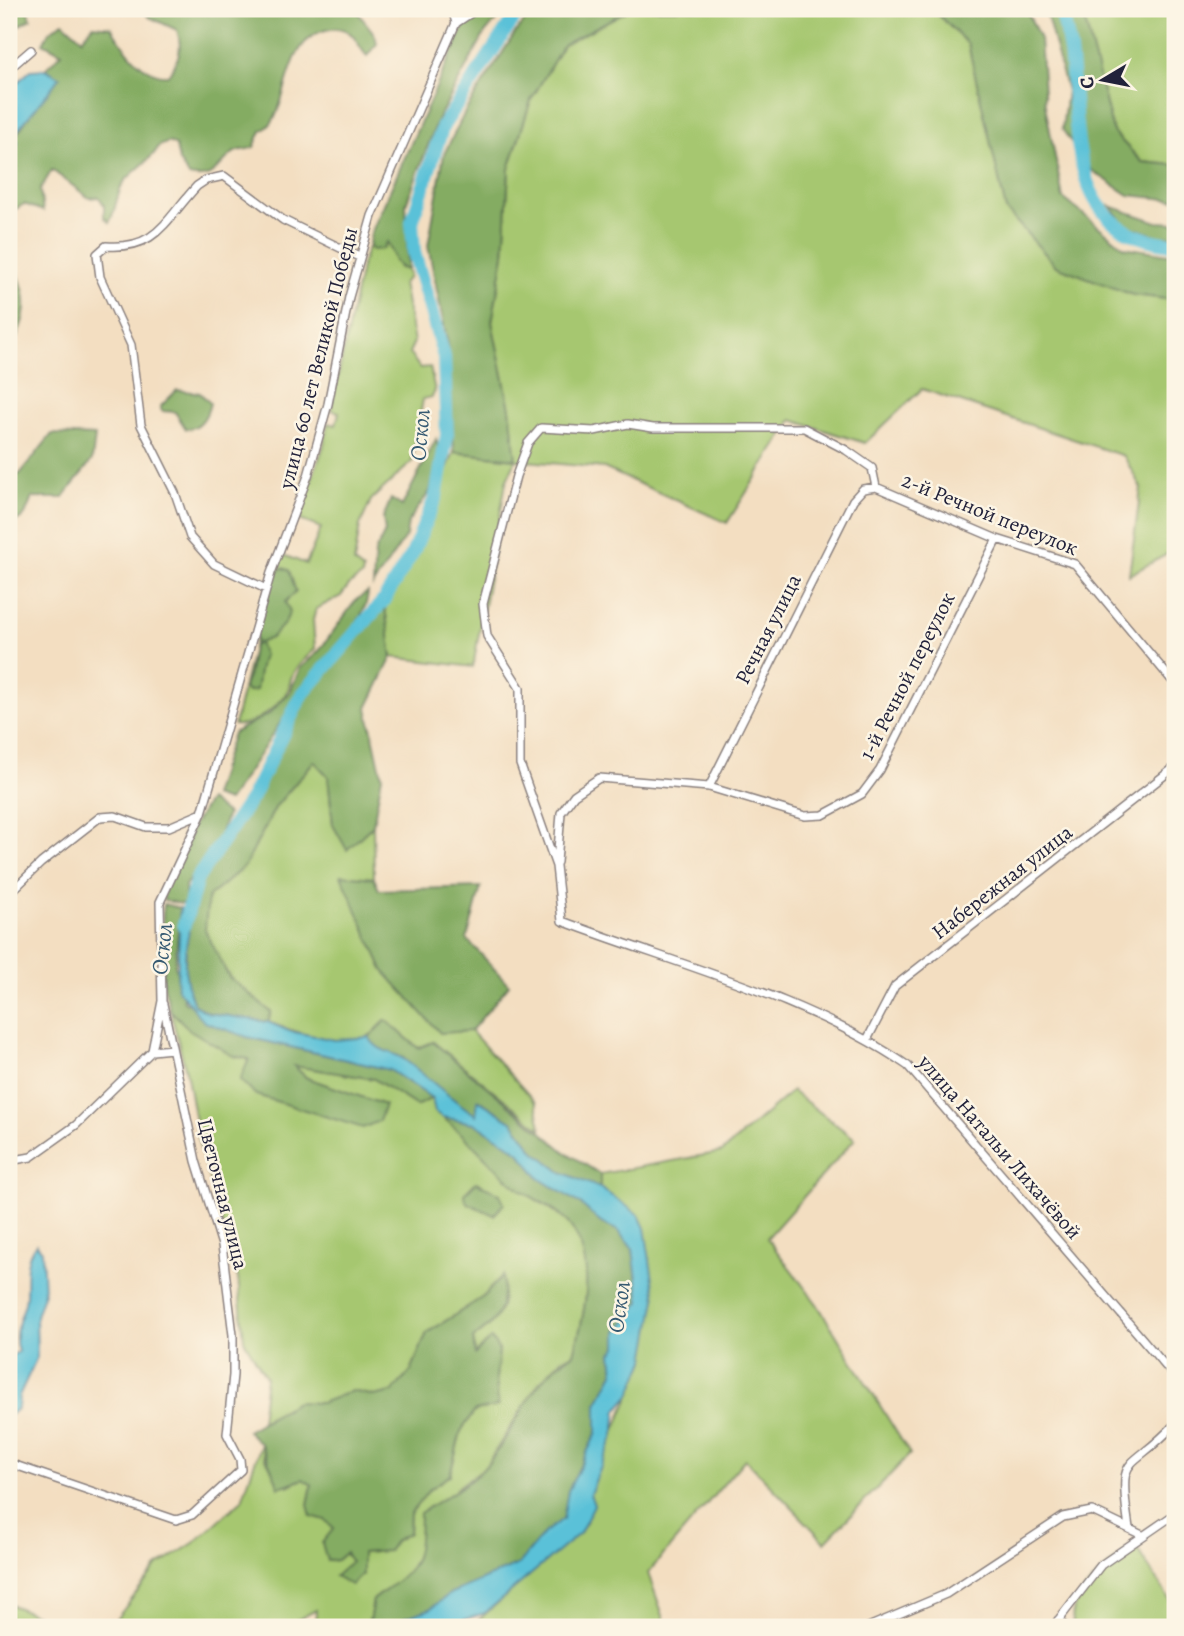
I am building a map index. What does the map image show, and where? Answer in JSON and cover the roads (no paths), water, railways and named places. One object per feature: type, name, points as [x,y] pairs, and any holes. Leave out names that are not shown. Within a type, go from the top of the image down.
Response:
[{"type":"street","points":[[452,9],[456,23],[477,9]]},
{"type":"street","name":"улица 60 лет Великой Победы","points":[[152,1051],[162,1001],[160,902],[202,813],[266,589],[308,476],[328,404],[359,257],[372,216],[456,23]]},
{"type":"street","points":[[9,69],[31,50]]},
{"type":"street","points":[[266,589],[214,564],[190,537],[175,493],[141,425],[131,345],[100,276],[97,254],[106,246],[128,248],[149,241],[197,186],[206,180],[224,176],[282,220],[359,257]]},
{"type":"street","points":[[556,866],[520,764],[520,688],[487,636],[483,604],[516,476],[528,443],[541,428],[594,431],[628,424],[653,428],[804,428],[846,450],[872,468],[876,487]]},
{"type":"street","name":"2-й Речной переулок","points":[[863,489],[876,487],[997,539],[1075,564],[1175,684]]},
{"type":"street","name":"Речная улица","points":[[709,787],[853,500],[863,489]]},
{"type":"street","name":"1-й Речной переулок","points":[[556,866],[561,813],[574,795],[599,778],[709,787],[806,816],[823,815],[862,794],[880,770],[997,539]]},
{"type":"street","name":"Набережная улица","points":[[868,1038],[895,986],[1175,767]]},
{"type":"street","points":[[9,894],[41,863],[100,817],[115,816],[146,827],[169,827],[184,824],[202,813]]},
{"type":"street","name":"улица Натальи Лихачёвой","points":[[556,866],[562,921],[723,978],[868,1038],[908,1066],[1175,1377]]},
{"type":"street","name":"Цветочная улица","points":[[9,1463],[176,1520],[192,1515],[241,1470],[240,1459],[227,1434],[233,1376],[233,1335],[222,1245],[196,1161],[162,1001]]},
{"type":"street","points":[[9,1161],[31,1157],[76,1125],[152,1051],[172,1049]]},
{"type":"street","points":[[1129,1528],[1122,1487],[1125,1469],[1136,1455],[1175,1424]]},
{"type":"street","points":[[868,1627],[946,1594],[1063,1517],[1092,1511],[1142,1535]]},
{"type":"street","points":[[1052,1627],[1101,1565],[1175,1514]]},
{"type":"street","points":[[1058,1620],[1066,1627]]},
{"type":"water","points":[[45,69],[60,77],[14,135],[18,142],[15,150],[9,146],[9,90],[31,70]]},
{"type":"water","points":[[180,908],[194,911],[185,969],[194,1005],[209,1013],[268,1022],[289,1031],[335,1040],[369,1037],[376,1046],[405,1060],[476,1115],[478,1100],[513,1122],[533,1150],[561,1172],[600,1188],[625,1205],[639,1215],[645,1228],[656,1299],[645,1360],[630,1395],[617,1410],[614,1435],[590,1494],[594,1505],[580,1533],[485,1613],[466,1619],[453,1627],[398,1627],[404,1618],[430,1609],[451,1593],[519,1564],[545,1532],[563,1519],[568,1491],[597,1432],[597,1404],[614,1373],[612,1353],[617,1347],[617,1332],[640,1302],[633,1249],[617,1230],[601,1223],[582,1205],[540,1179],[519,1152],[474,1123],[442,1117],[435,1112],[432,1098],[390,1070],[247,1037],[204,1022],[177,988]]},
{"type":"water","points":[[36,1244],[42,1251],[44,1292],[36,1316],[37,1357],[19,1396],[18,1408],[9,1416],[9,1357],[18,1352],[16,1333],[25,1303],[27,1265]]},
{"type":"waterway","name":"Оскол","points":[[184,925],[197,879],[252,797],[301,696],[384,600],[413,552],[436,496],[447,435],[444,357],[414,252],[412,222],[443,126],[520,9]]},
{"type":"waterway","name":"Оскол","points":[[1061,9],[1070,51],[1078,145],[1085,174],[1096,200],[1113,222],[1139,237],[1175,244]]}]
